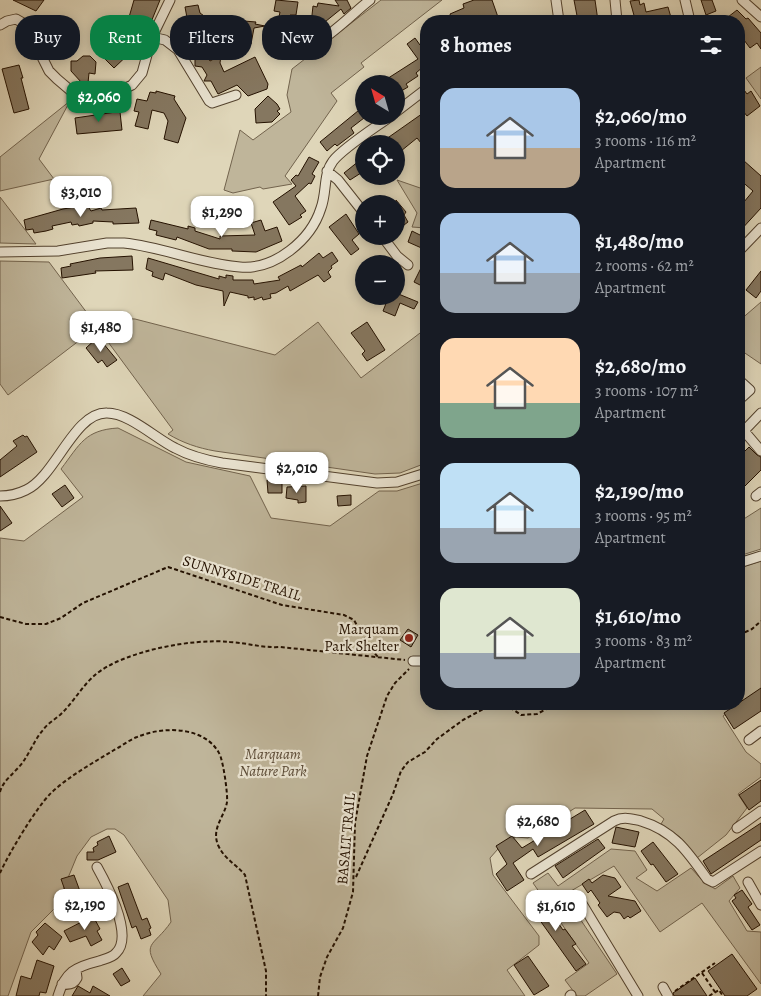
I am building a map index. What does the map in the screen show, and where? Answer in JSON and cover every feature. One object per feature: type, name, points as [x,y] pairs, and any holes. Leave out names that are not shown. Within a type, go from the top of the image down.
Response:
[{"type":"street","points":[[160,21],[170,0]]},
{"type":"street","points":[[332,31],[370,0]]},
{"type":"street","points":[[556,0],[558,15]]},
{"type":"street","points":[[615,0],[616,15]]},
{"type":"street","points":[[685,0],[689,15]]},
{"type":"street","points":[[742,0],[761,17]]},
{"type":"street","points":[[0,25],[16,19],[23,23],[49,71],[77,96],[88,100],[101,100],[132,85],[142,73],[146,60]]},
{"type":"street","points":[[160,39],[166,40],[178,50],[208,100],[212,103],[236,95]]},
{"type":"street","points":[[405,105],[420,94]]},
{"type":"street","points":[[0,252],[58,251],[107,242],[124,243],[241,267],[265,263],[285,253],[310,231],[322,207],[327,171],[334,160],[379,125]]},
{"type":"street","points":[[327,171],[338,180],[355,202]]},
{"type":"street","points":[[745,245],[761,228]]},
{"type":"street","points":[[389,245],[397,256],[408,265]]},
{"type":"street","points":[[745,385],[750,390],[745,395]]},
{"type":"street","points":[[0,496],[21,492],[35,484],[53,466],[81,426],[90,418],[107,413],[126,418],[183,452],[202,459],[222,463],[377,483],[397,482],[420,475]]},
{"type":"street","points":[[745,429],[761,413]]},
{"type":"street","points":[[745,437],[761,451]]},
{"type":"street","points":[[745,561],[761,556]]},
{"type":"street","points":[[413,661],[420,661]]},
{"type":"street","points":[[749,740],[761,731]]},
{"type":"street","points":[[737,828],[761,811]]},
{"type":"street","points":[[532,874],[619,819],[628,818],[654,825],[666,832],[682,845],[707,879],[712,882],[718,880],[761,851]]},
{"type":"street","points":[[58,996],[65,978],[76,970],[114,955],[121,943],[122,928],[112,894],[98,867]]},
{"type":"street","points":[[748,882],[761,905]]},
{"type":"street","points":[[581,902],[638,996]]},
{"type":"street","points":[[663,987],[670,994]]},
{"type":"path","name":"SUNNYSIDE TRAIL","points":[[0,617],[26,624],[46,624],[61,618],[83,603],[168,567],[282,605],[344,615],[354,620],[369,646],[379,657]]},
{"type":"path","points":[[745,632],[761,621]]},
{"type":"path","points":[[0,792],[2,785],[22,764],[43,730],[62,713],[84,685],[118,661],[146,651],[205,642],[230,642],[262,648],[280,647],[413,661]]},
{"type":"path","name":"BASALT TRAIL","points":[[318,996],[320,977],[342,928],[355,879],[356,823],[367,756],[387,696],[395,683],[408,671],[413,661]]},
{"type":"path","points":[[355,879],[401,771],[408,762],[425,752],[437,739],[463,720],[481,710]]},
{"type":"path","points":[[514,710],[521,715],[537,714],[545,710]]},
{"type":"path","points":[[0,873],[41,805],[52,792],[84,768],[137,737],[164,730],[194,733],[211,741],[220,755],[227,802],[218,823],[217,842],[226,859],[245,875],[266,971],[266,996]]},
{"type":"path","points":[[670,994],[716,963]]},
{"type":"path","points":[[702,973],[715,992]]},
{"type":"path","points":[[709,996],[719,990],[723,996]]},
{"type":"green space","points":[[381,0],[442,0],[423,15],[420,15],[420,17],[361,63],[364,67],[331,93],[337,101],[285,176],[292,184],[263,189],[260,187],[233,193],[224,190],[240,130],[253,140],[291,112],[287,95],[292,69],[304,60],[332,60],[332,38]]},
{"type":"green space","points":[[761,67],[761,99],[746,78]]},
{"type":"green space","points":[[70,101],[39,159],[54,179],[0,191],[0,157]]},
{"type":"green space","points":[[405,183],[420,188],[420,228],[412,227],[417,213],[400,185],[405,185]]},
{"type":"green space","points":[[0,197],[36,244],[0,243]]},
{"type":"green space","points":[[0,261],[49,262],[93,321],[108,318],[135,319],[275,355],[318,322],[361,378],[420,333],[420,465],[400,473],[375,474],[215,451],[185,443],[168,434],[173,430],[97,327],[8,395],[0,384]]},
{"type":"green space","points":[[761,302],[761,364],[745,353],[745,316]]},
{"type":"green space","name":"Marquam Nature Park","points":[[118,428],[186,462],[250,476],[271,518],[330,526],[379,491],[397,491],[420,484],[420,710],[732,710],[723,716],[746,752],[761,764],[761,777],[738,794],[747,808],[726,835],[697,858],[680,837],[661,824],[664,819],[652,809],[575,808],[528,838],[516,837],[505,841],[490,858],[493,875],[539,936],[539,945],[507,970],[525,996],[143,996],[161,974],[151,956],[150,950],[154,941],[171,922],[168,900],[124,835],[115,829],[107,829],[91,837],[77,856],[56,907],[31,932],[8,996],[0,996],[0,538],[24,541],[83,497],[61,469],[84,440],[90,435],[107,429]]},
{"type":"green space","points":[[761,508],[761,549],[745,554],[745,518]]},
{"type":"green space","name":"Marquam Nature Park","points":[[761,561],[761,690],[745,701],[745,566]]},
{"type":"green space","points":[[611,849],[635,851],[647,870],[636,878],[657,891],[691,868],[701,879],[715,889],[733,876],[740,888],[729,901],[747,931],[761,932],[761,984],[702,903],[660,932],[614,866],[564,895],[617,974],[585,996],[577,996],[565,980],[589,963],[533,883],[548,873],[558,886]]},
{"type":"building","points":[[13,0],[44,0],[36,11]]},
{"type":"building","points":[[134,0],[160,0],[154,15],[130,15]]},
{"type":"building","points":[[276,0],[298,2],[296,15],[279,15],[280,12],[274,11]]},
{"type":"building","points":[[335,0],[347,0],[351,8],[344,14],[341,9],[332,16],[312,15],[313,6],[317,7],[318,3],[339,6]]},
{"type":"building","points":[[474,0],[492,0],[497,15],[450,15],[464,8],[463,4]]},
{"type":"building","points":[[574,0],[595,0],[597,15],[577,15]]},
{"type":"building","points":[[639,0],[640,5],[644,3],[646,12],[668,7],[670,15],[634,15],[630,1]]},
{"type":"building","points":[[701,0],[712,0],[716,11],[706,15]]},
{"type":"building","points":[[198,5],[200,13],[203,15],[186,15],[185,7]]},
{"type":"building","points":[[737,10],[742,15],[731,15]]},
{"type":"building","points":[[745,18],[748,18],[761,33],[761,49],[757,43],[750,48],[745,41]]},
{"type":"building","points":[[252,22],[262,25],[254,28],[252,39]]},
{"type":"building","points":[[415,38],[420,45],[420,70],[416,73],[418,76],[406,84],[408,87],[405,89],[405,75],[393,75],[418,59],[407,44]]},
{"type":"building","points":[[83,56],[90,56],[90,60],[96,62],[95,74],[89,73],[88,83],[82,83],[71,71],[71,61],[77,61]]},
{"type":"building","points":[[255,57],[268,84],[267,89],[248,96],[237,85],[218,94],[211,81],[204,81],[207,75],[202,67],[195,66],[195,60],[220,60],[224,72]]},
{"type":"building","points":[[106,60],[122,60],[114,68]]},
{"type":"building","points":[[19,65],[29,109],[14,113],[2,69]]},
{"type":"building","points":[[156,91],[175,96],[174,99],[186,118],[178,143],[164,139],[168,121],[164,113],[152,110],[148,129],[135,126],[139,112],[134,111],[137,99],[147,101],[150,92],[156,93]]},
{"type":"building","points":[[745,91],[747,94],[751,91],[760,106],[747,116],[745,114]]},
{"type":"building","points":[[268,96],[277,104],[280,109],[277,111],[280,114],[272,122],[256,123],[255,109]]},
{"type":"building","points":[[120,112],[122,130],[77,134],[75,118]]},
{"type":"building","points":[[355,113],[355,125],[351,128],[354,133],[327,151],[320,142]]},
{"type":"building","points":[[420,115],[420,142],[417,138],[405,148],[405,135],[392,135]]},
{"type":"building","points":[[309,157],[319,162],[312,174],[315,176],[311,184],[309,183],[295,196],[306,211],[300,215],[302,217],[289,225],[273,202],[296,186],[291,180],[296,175],[298,176]]},
{"type":"building","points":[[745,162],[761,176],[761,208],[745,225],[745,201],[753,191],[745,184]]},
{"type":"building","points":[[355,164],[355,177],[350,180],[344,173]]},
{"type":"building","points":[[87,205],[91,211],[101,208],[102,210],[136,208],[139,223],[113,224],[113,222],[93,221],[93,223],[79,226],[78,224],[72,225],[71,222],[52,226],[53,229],[46,231],[34,233],[33,229],[26,230],[24,220],[63,209]]},
{"type":"building","points":[[346,214],[355,228],[355,237],[352,240],[359,249],[351,255],[329,227]]},
{"type":"building","points":[[151,220],[188,229],[188,226],[195,228],[195,231],[220,239],[220,236],[255,235],[251,223],[261,220],[265,231],[277,227],[282,241],[256,252],[209,249],[177,237],[176,240],[156,235],[157,231],[149,229]]},
{"type":"building","points":[[412,231],[420,235],[420,247],[408,242]]},
{"type":"building","points":[[332,252],[338,261],[331,266],[332,268],[328,272],[331,277],[324,282],[318,275],[290,291],[288,286],[276,293],[270,294],[271,298],[263,300],[262,297],[254,300],[254,297],[248,298],[248,296],[230,292],[224,306],[223,291],[196,285],[165,273],[163,280],[152,276],[153,272],[146,269],[148,258],[219,279],[219,276],[226,278],[226,275],[233,276],[233,280],[253,280],[254,284],[280,280],[278,277],[301,265],[302,267],[319,253],[323,258]]},
{"type":"building","points":[[132,256],[133,270],[95,271],[96,273],[62,278],[61,268],[71,266],[70,264],[100,258]]},
{"type":"building","points":[[420,270],[420,285],[414,282]]},
{"type":"building","points":[[761,271],[761,291],[756,298],[746,290]]},
{"type":"building","points":[[405,297],[418,302],[414,309],[405,305]]},
{"type":"building","points":[[385,305],[399,305],[395,316],[383,311]]},
{"type":"building","points":[[367,322],[385,350],[367,361],[362,354],[365,351],[351,333]]},
{"type":"building","points":[[98,337],[117,360],[107,367],[102,360],[98,363],[86,348]]},
{"type":"building","points":[[23,435],[27,436],[37,452],[0,477],[0,460],[17,446],[13,441]]},
{"type":"building","points":[[749,447],[761,457],[761,470],[745,486],[745,451]]},
{"type":"building","points":[[267,480],[282,481],[282,493],[268,493]]},
{"type":"building","points":[[65,485],[74,498],[62,507],[52,494]]},
{"type":"building","points":[[306,486],[306,502],[298,503],[298,500],[286,498],[287,487]]},
{"type":"building","points":[[351,495],[351,505],[338,506],[337,496]]},
{"type":"building","points":[[0,506],[12,523],[0,531]]},
{"type":"building","name":"Marquam Park Shelter","points":[[408,629],[418,635],[411,647],[400,640]]},
{"type":"building","points":[[761,688],[761,711],[734,729],[724,713],[728,710],[745,710],[745,699]]},
{"type":"building","points":[[761,780],[761,801],[749,810],[739,795]]},
{"type":"building","points":[[585,810],[594,824],[538,857],[533,849],[513,863],[524,880],[507,891],[496,874],[507,864],[496,846],[512,836],[522,848]]},
{"type":"building","points":[[761,823],[761,840],[711,874],[703,861]]},
{"type":"building","points":[[616,827],[639,832],[635,847],[612,843]]},
{"type":"building","points":[[109,836],[116,852],[98,860],[87,860],[87,852],[94,852],[93,848],[98,845],[97,842]]},
{"type":"building","points":[[598,839],[605,848],[563,878],[555,866]]},
{"type":"building","points":[[653,842],[678,874],[666,882],[641,851]]},
{"type":"building","points":[[74,875],[81,894],[68,899],[61,879]]},
{"type":"building","points":[[603,875],[615,878],[621,887],[608,896],[635,901],[641,911],[630,918],[628,916],[624,919],[620,913],[614,912],[607,917],[598,905],[600,903],[591,890],[588,893],[582,884],[589,879],[592,883]]},
{"type":"building","points":[[128,883],[142,920],[147,918],[151,928],[149,929],[151,935],[141,939],[136,926],[132,928],[118,887]]},
{"type":"building","points":[[742,890],[752,904],[748,907],[760,925],[752,930],[732,901],[736,898],[734,895]]},
{"type":"building","points":[[538,894],[563,930],[565,929],[576,944],[572,946],[586,964],[576,971],[534,912],[532,913],[527,906],[530,905],[527,901]]},
{"type":"building","points":[[93,916],[100,929],[97,931],[102,940],[91,946],[86,936],[70,942],[64,931]]},
{"type":"building","points":[[45,923],[62,937],[54,950],[49,946],[43,955],[32,942],[38,935],[36,932]]},
{"type":"building","points":[[732,954],[757,989],[747,996],[725,996],[708,971]]},
{"type":"building","points":[[528,956],[549,986],[534,995],[514,965]]},
{"type":"building","points":[[37,960],[54,966],[46,993],[40,992],[39,996],[16,996],[21,976],[31,979]]},
{"type":"building","points":[[122,968],[130,981],[121,986],[113,974]]},
{"type":"building","points":[[695,978],[707,996],[674,996],[673,993]]},
{"type":"building","points":[[78,986],[90,993],[93,986],[110,996],[72,996]]},
{"type":"place","name":"Marquam Park Shelter","points":[[409,638]]}]
